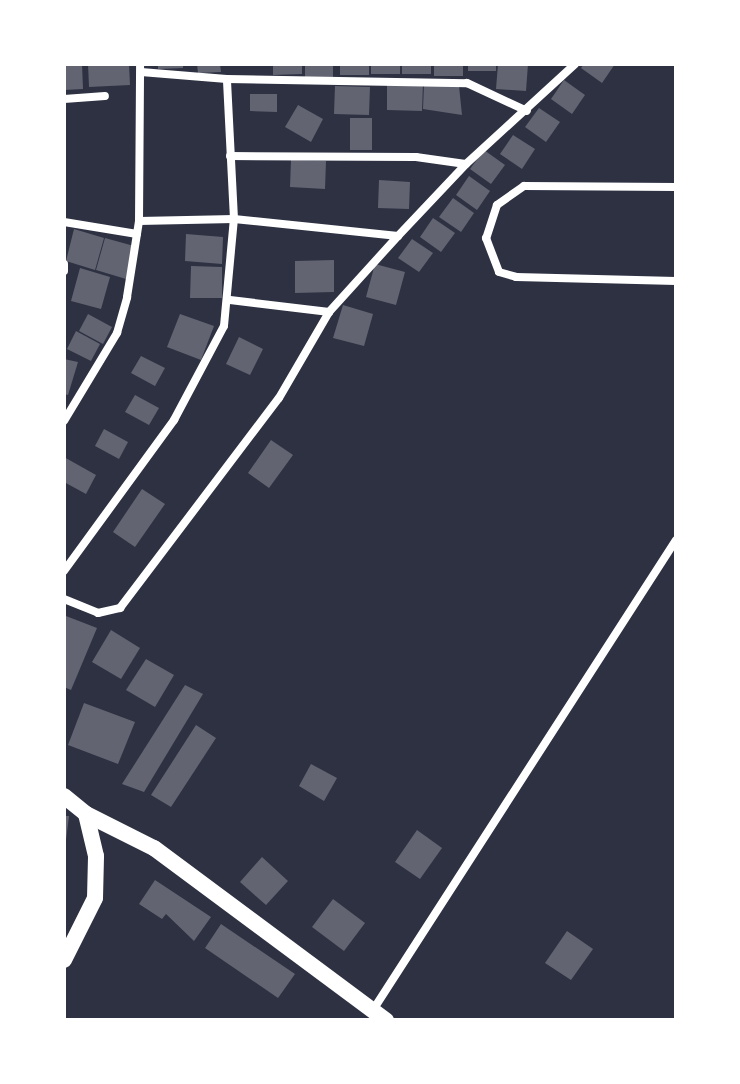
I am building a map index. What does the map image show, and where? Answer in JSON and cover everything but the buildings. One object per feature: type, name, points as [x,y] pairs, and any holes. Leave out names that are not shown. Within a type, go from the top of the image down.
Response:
[{"type":"main road","points":[[64,796],[86,814],[154,848],[379,1015]]},
{"type":"main road","points":[[64,960],[95,898],[96,856],[86,814]]},
{"type":"street","points":[[64,599],[98,613],[120,608],[279,398],[329,312],[466,164],[575,64]]},
{"type":"street","points":[[64,421],[117,333],[139,221],[140,68],[227,79],[467,83],[527,111]]},
{"type":"street","points":[[64,571],[182,407],[212,357],[230,300],[234,219],[227,79]]},
{"type":"street","points":[[64,99],[105,96]]},
{"type":"street","points":[[230,156],[416,157],[466,164]]},
{"type":"street","points":[[676,187],[524,186],[497,205],[486,238],[499,272],[516,277],[676,281]]},
{"type":"street","points":[[139,221],[234,219],[398,236]]},
{"type":"street","points":[[64,222],[137,234]]},
{"type":"street","points":[[64,264],[64,271]]},
{"type":"street","points":[[230,300],[329,312]]},
{"type":"street","points":[[379,1015],[676,540]]}]
